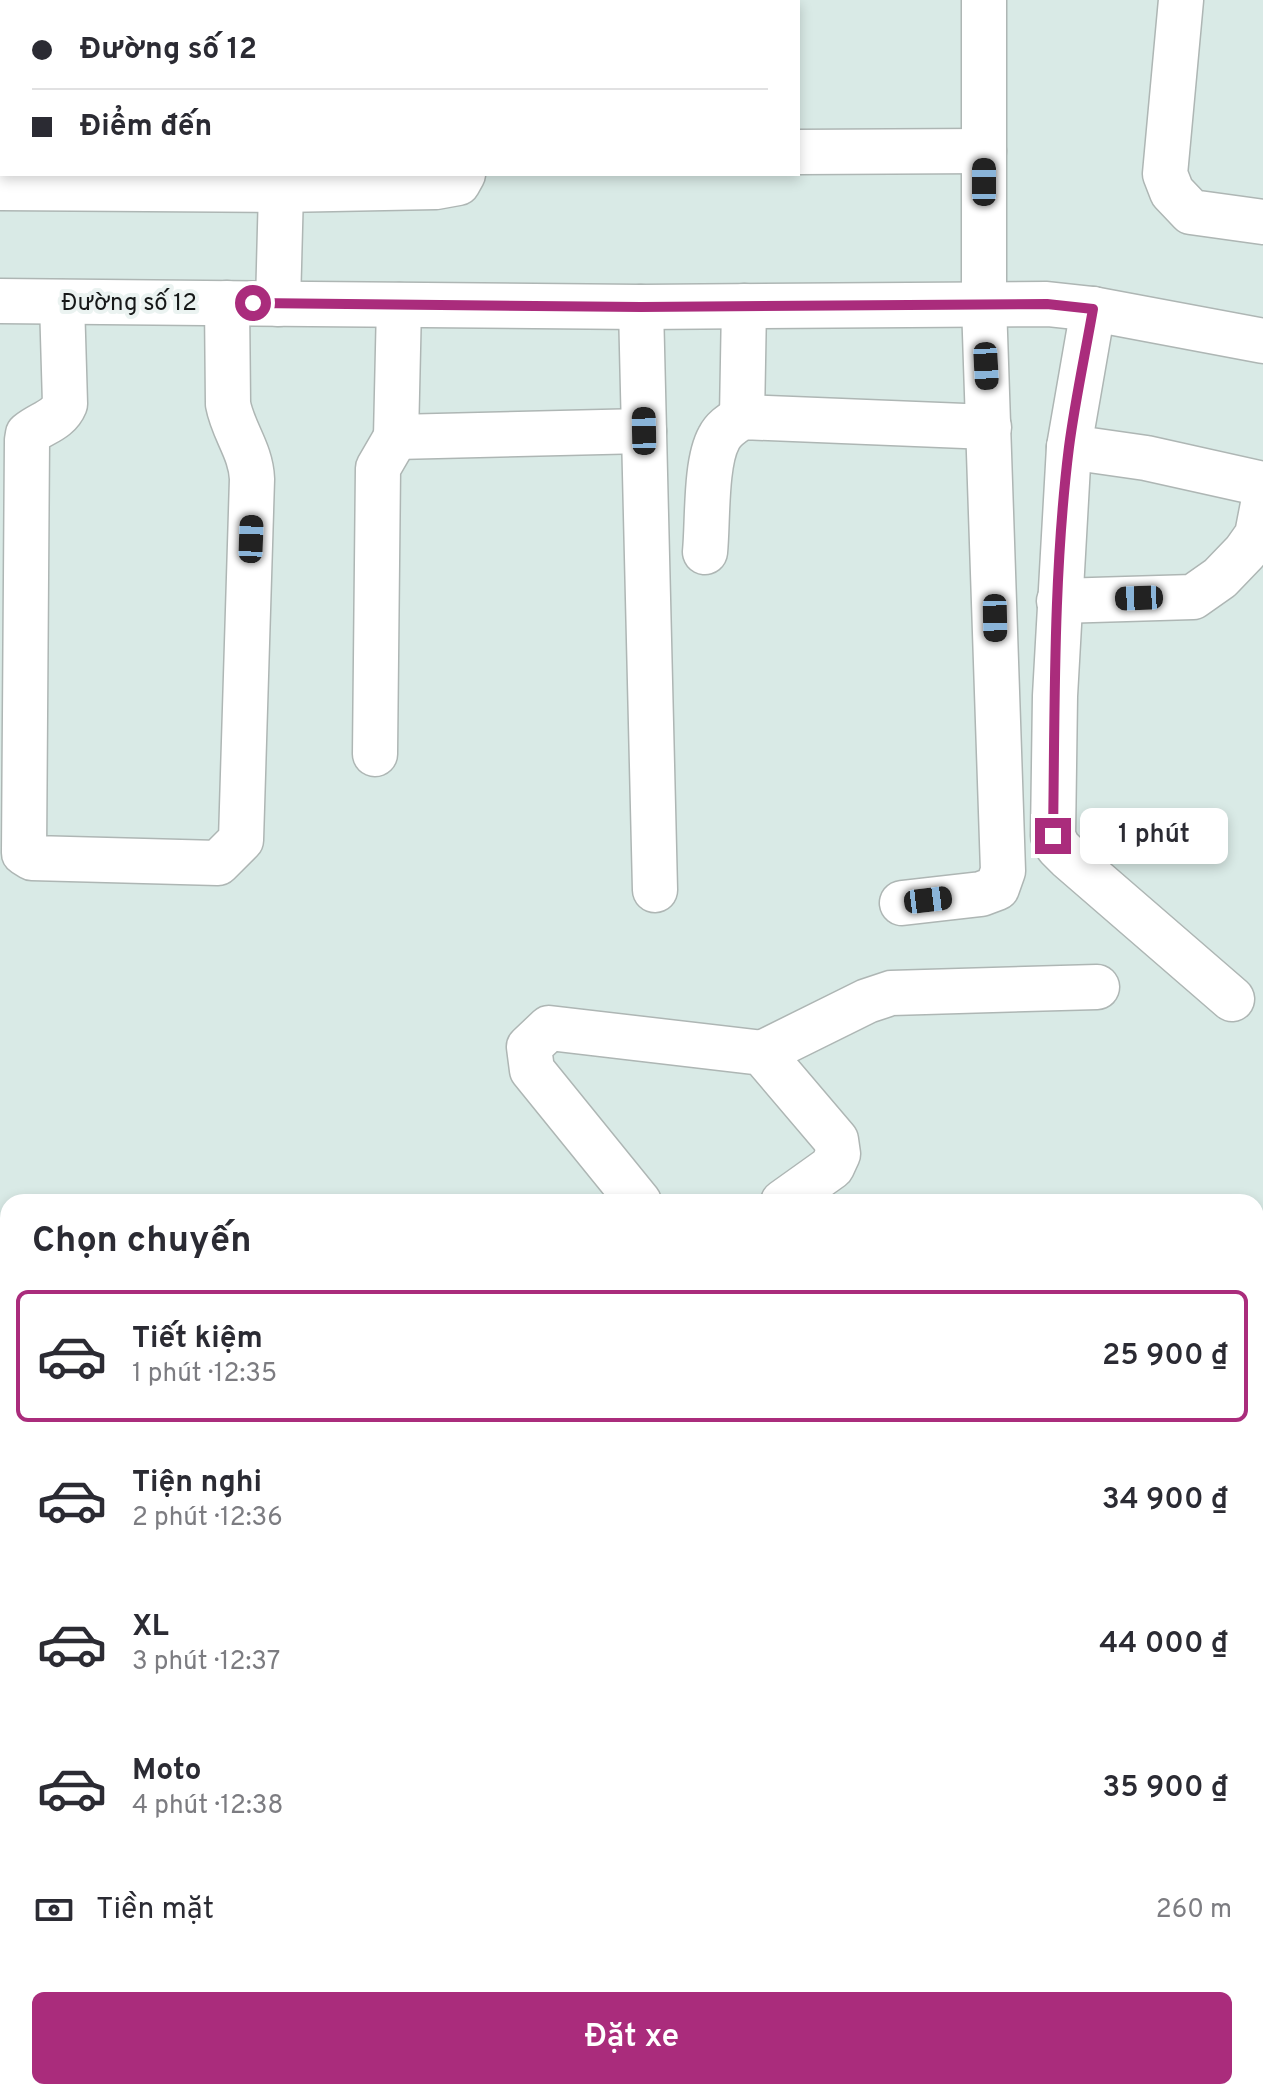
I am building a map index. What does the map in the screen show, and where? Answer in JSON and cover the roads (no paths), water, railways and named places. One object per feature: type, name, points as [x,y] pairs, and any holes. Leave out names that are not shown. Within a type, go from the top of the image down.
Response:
[{"type":"street","points":[[902,903],[981,894],[997,888],[1003,871],[984,304],[984,0]]},
{"type":"street","points":[[1181,0],[1165,174],[1172,192],[1191,212],[1263,222]]},
{"type":"street","points":[[800,152],[984,151]]},
{"type":"street","points":[[0,188],[281,190],[436,187],[458,183],[462,176]]},
{"type":"street","points":[[278,304],[281,190]]},
{"type":"street","name":"Đường số 12","points":[[0,301],[641,307],[1047,304],[1093,309],[1263,341]]},
{"type":"street","points":[[62,302],[65,404],[61,414],[34,429],[27,440],[24,853],[32,858],[218,863],[241,840],[252,479],[249,456],[230,416],[228,404],[227,303]]},
{"type":"street","points":[[375,754],[378,468],[396,437],[394,406],[399,305]]},
{"type":"street","points":[[742,417],[744,306]]},
{"type":"street","points":[[641,307],[655,890]]},
{"type":"street","points":[[1093,309],[1069,447],[1059,601],[1053,836],[1058,847],[1232,999]]},
{"type":"street","points":[[705,552],[712,459],[718,440],[727,427],[742,417],[989,427]]},
{"type":"street","points":[[396,437],[644,431]]},
{"type":"street","points":[[1069,447],[1146,458],[1263,484]]},
{"type":"street","points":[[1059,601],[1193,597],[1220,578],[1245,552],[1257,535],[1263,504]]},
{"type":"street","points":[[633,1194],[532,1070],[529,1047],[549,1028],[762,1053],[867,1001],[891,993],[1097,987]]},
{"type":"street","points":[[762,1053],[836,1140],[838,1154],[832,1167],[794,1194]]}]
